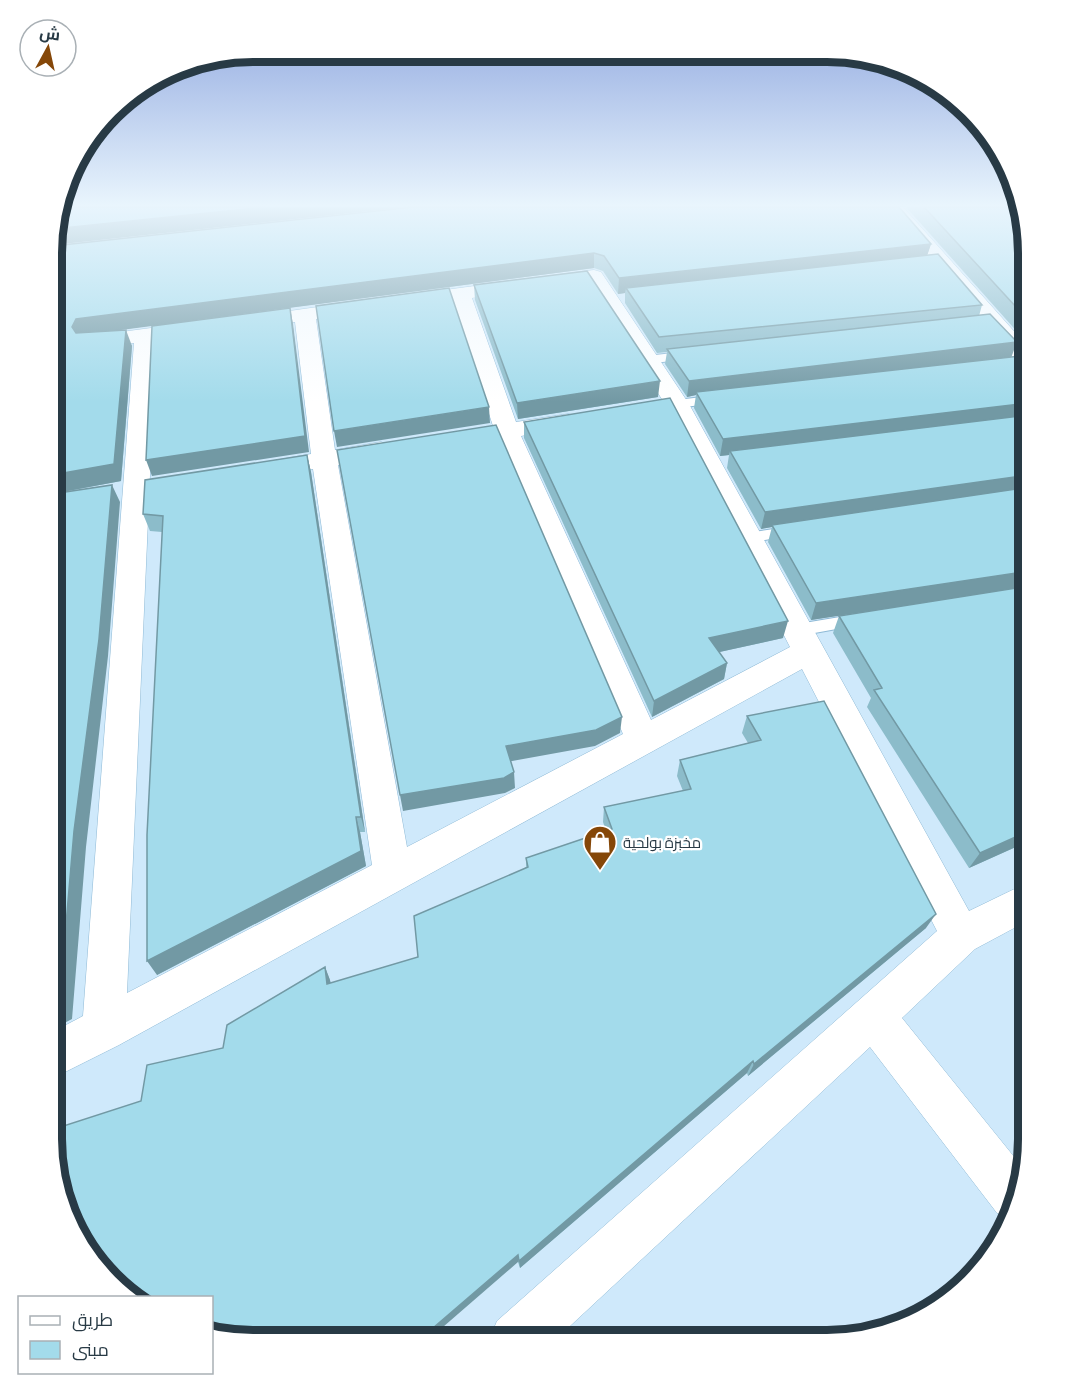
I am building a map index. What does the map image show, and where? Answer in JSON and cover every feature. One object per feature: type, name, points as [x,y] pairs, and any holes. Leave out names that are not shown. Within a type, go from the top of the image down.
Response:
[{"type":"street","points":[[941,272],[987,325],[1018,353]]},
{"type":"street","points":[[92,342],[594,276],[615,299],[647,360],[665,406],[714,463],[748,538],[961,936]]},
{"type":"street","points":[[460,294],[507,431],[643,740]]},
{"type":"street","points":[[305,315],[324,459],[393,875]]},
{"type":"street","points":[[104,1030],[146,335]]},
{"type":"street","points":[[241,472],[586,418]]},
{"type":"street","points":[[62,1051],[643,740],[803,641]]},
{"type":"street","points":[[527,1330],[961,936],[1018,906]]},
{"type":"street","points":[[872,1015],[1011,1192]]},
{"type":"lane","points":[[647,360],[707,354]]},
{"type":"lane","points":[[665,406],[735,397]]},
{"type":"lane","points":[[748,538],[807,530]]},
{"type":"lane","points":[[803,641],[879,617]]},
{"type":"building","points":[[62,272],[445,272],[76,319],[72,327],[76,333],[126,330],[114,464],[62,473]]},
{"type":"building","points":[[588,272],[660,381],[517,403],[474,285]]},
{"type":"building","points":[[615,272],[674,272],[619,278]]},
{"type":"building","points":[[773,272],[953,272],[982,305],[659,337],[626,288]]},
{"type":"building","points":[[984,272],[1018,272],[1018,309]]},
{"type":"building","points":[[449,288],[489,407],[334,431],[316,306]]},
{"type":"building","points":[[290,308],[305,436],[146,460],[152,326]]},
{"type":"building","points":[[990,314],[1017,342],[689,381],[667,349]]},
{"type":"building","points":[[1018,356],[1018,404],[723,439],[696,392]]},
{"type":"building","points":[[670,398],[788,621],[709,638],[727,663],[654,701],[524,422]]},
{"type":"building","points":[[1018,416],[1018,477],[765,512],[730,451]]},
{"type":"building","points":[[496,425],[622,717],[596,730],[506,746],[514,772],[504,778],[400,795],[337,450]]},
{"type":"building","points":[[307,455],[361,817],[356,817],[361,851],[147,961],[147,835],[163,516],[143,514],[145,480]]},
{"type":"building","points":[[112,485],[99,639],[74,831],[62,971],[62,492]]},
{"type":"building","points":[[1018,489],[1018,573],[816,603],[772,525]]},
{"type":"building","points":[[1018,588],[1018,836],[980,853],[874,690],[882,688],[839,616]]},
{"type":"building","points":[[824,701],[936,914],[754,1064],[753,1061],[519,1261],[518,1255],[431,1330],[253,1330],[213,1326],[213,1296],[144,1296],[109,1265],[81,1224],[72,1201],[63,1164],[62,1126],[141,1101],[147,1065],[223,1048],[227,1025],[325,967],[327,984],[418,957],[414,916],[528,867],[526,858],[612,829],[604,807],[691,789],[680,760],[761,740],[747,716]]},
{"type":"place","name":"مخبزة بولحية","points":[[600,871]]}]
